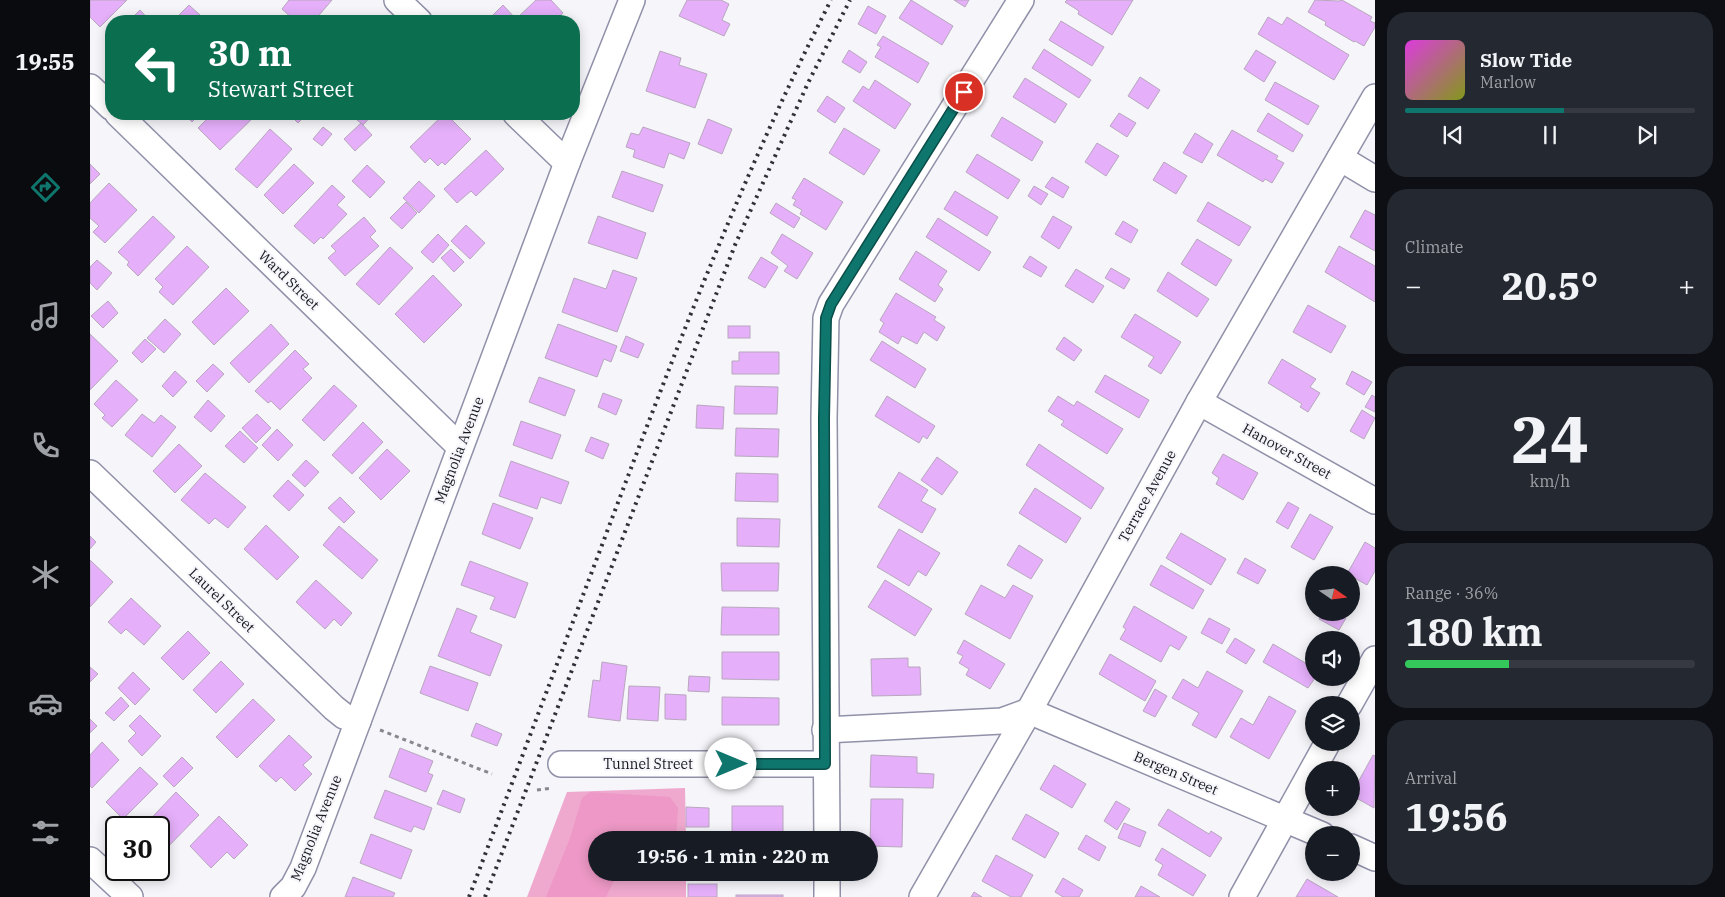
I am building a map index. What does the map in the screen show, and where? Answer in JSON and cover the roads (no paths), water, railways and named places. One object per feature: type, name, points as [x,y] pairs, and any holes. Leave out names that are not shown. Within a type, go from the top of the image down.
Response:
[{"type":"street","points":[[397,0],[413,15]]},
{"type":"street","name":"Magnolia Avenue","points":[[283,897],[293,887],[303,868],[366,724],[460,446],[567,163],[632,0]]},
{"type":"street","points":[[826,831],[824,418],[828,311],[1022,0]]},
{"type":"street","points":[[90,87],[105,101]]},
{"type":"street","name":"Terrace Avenue","points":[[922,897],[1029,711],[1200,402],[1375,97]]},
{"type":"street","name":"Ward Street","points":[[124,120],[460,446]]},
{"type":"street","points":[[522,120],[567,163]]},
{"type":"street","points":[[1340,158],[1375,179]]},
{"type":"street","name":"Hanover Street","points":[[1200,402],[1375,501]]},
{"type":"street","name":"Laurel Street","points":[[90,473],[334,708],[344,716],[366,724]]},
{"type":"street","points":[[1354,696],[1375,659]]},
{"type":"street","points":[[825,730],[1002,721],[1029,711]]},
{"type":"street","name":"Bergen Street","points":[[1029,711],[1305,828]]},
{"type":"street","points":[[1242,897],[1323,751]]},
{"type":"street","name":"Tunnel Street","points":[[561,764],[825,764]]},
{"type":"street","points":[[1360,852],[1375,858]]},
{"type":"street","points":[[90,860],[130,897]]},
{"type":"street","points":[[827,881],[827,897]]},
{"type":"railway","points":[[469,897],[694,305],[773,120],[831,0]]},
{"type":"railway","points":[[485,897],[735,245],[808,83],[850,0]]}]
